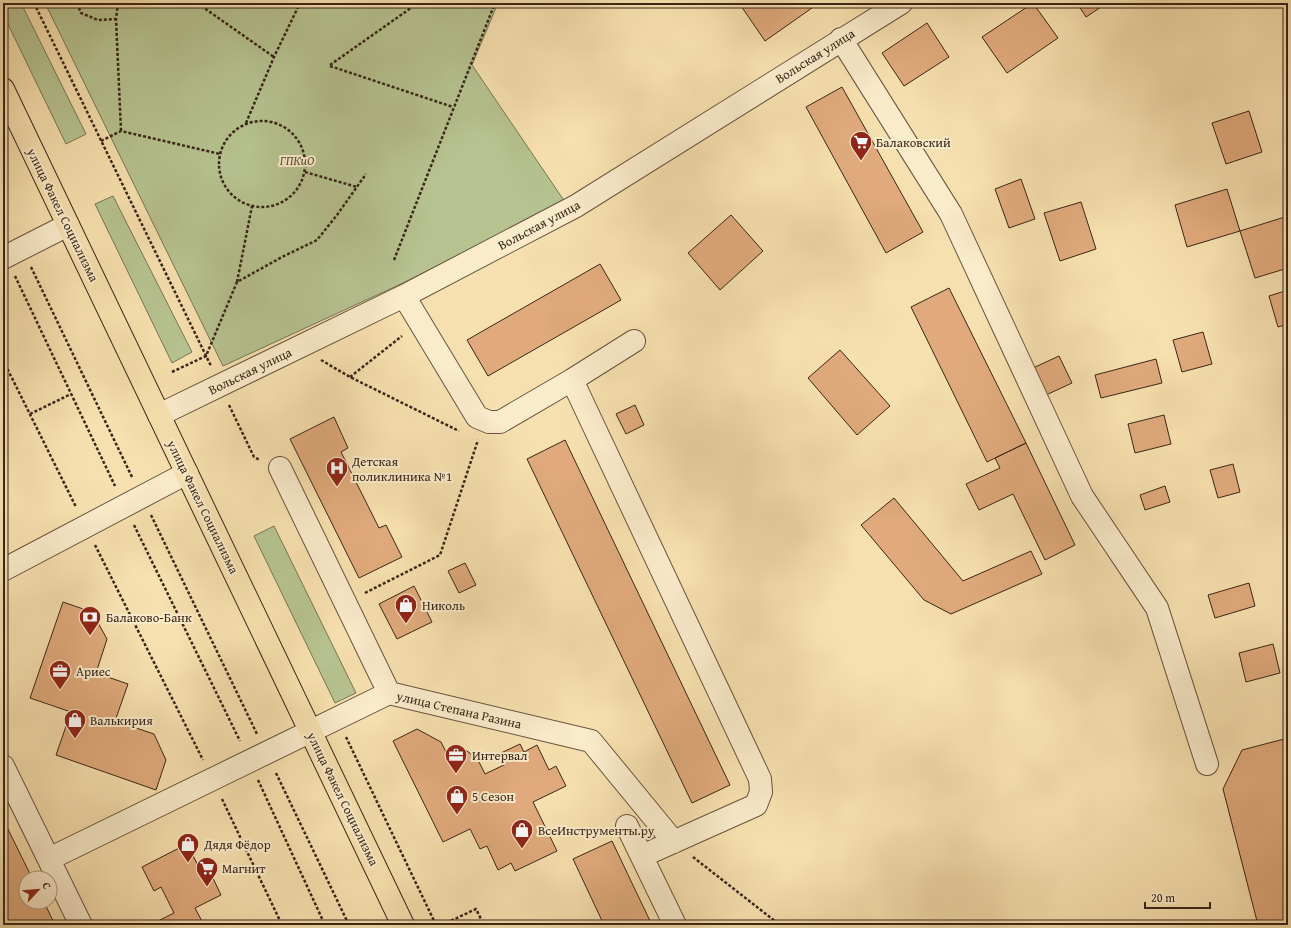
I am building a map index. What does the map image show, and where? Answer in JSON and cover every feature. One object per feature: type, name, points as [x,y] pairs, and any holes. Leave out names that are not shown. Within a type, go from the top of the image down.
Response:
[{"type":"main road","name":"улица Факел Социализма","points":[[3,89],[404,925]]},
{"type":"street","name":"Вольская улица","points":[[159,415],[404,296],[576,206],[841,39],[901,3]]},
{"type":"street","points":[[841,39],[951,214],[1082,496],[1157,608],[1207,764]]},
{"type":"street","points":[[10,254],[68,225]]},
{"type":"street","points":[[404,296],[477,417],[489,422],[500,422],[572,380],[634,341]]},
{"type":"street","points":[[572,380],[760,779],[761,792],[756,805],[642,856]]},
{"type":"street","points":[[280,468],[388,693]]},
{"type":"street","points":[[3,570],[187,473]]},
{"type":"street","name":"улица Степана Разина","points":[[49,859],[388,693],[591,741],[674,842]]},
{"type":"street","points":[[3,766],[81,925]]},
{"type":"street","points":[[627,826],[675,925]]},
{"type":"path","points":[[34,3],[254,457],[280,468]]},
{"type":"path","points":[[77,3],[81,13],[98,20],[116,19]]},
{"type":"path","points":[[118,3],[116,19],[121,130]]},
{"type":"path","points":[[197,3],[274,57]]},
{"type":"path","points":[[246,123],[274,57],[300,3]]},
{"type":"path","points":[[418,3],[330,66],[454,107]]},
{"type":"path","points":[[394,260],[495,3]]},
{"type":"path","points":[[269,120],[290,130],[303,149],[305,172],[295,193],[276,206],[252,206],[232,196],[220,176],[220,154],[229,135],[246,123],[269,120]]},
{"type":"path","points":[[101,141],[121,130],[220,154]]},
{"type":"path","points":[[305,172],[357,187]]},
{"type":"path","points":[[237,282],[282,257],[317,240],[366,174]]},
{"type":"path","points":[[172,372],[206,356],[237,282],[252,206]]},
{"type":"path","points":[[10,254],[71,394],[133,502],[258,756],[325,925]]},
{"type":"path","points":[[10,254],[258,756],[350,925]]},
{"type":"path","points":[[350,377],[419,322]]},
{"type":"path","points":[[317,358],[350,377],[464,433]]},
{"type":"path","points":[[3,360],[212,778],[282,925]]},
{"type":"path","points":[[30,414],[71,394]]},
{"type":"path","points":[[345,603],[440,555],[478,440]]},
{"type":"path","points":[[337,718],[436,925]]},
{"type":"path","points":[[674,842],[780,925]]},
{"type":"path","points":[[442,925],[476,909],[484,925]]},
{"type":"green space","points":[[3,3],[21,3],[86,134],[66,144],[3,14]]},
{"type":"green space","name":"ГПКиО","points":[[45,3],[498,3],[472,65],[565,202],[403,283],[223,366]]},
{"type":"green space","points":[[113,196],[192,352],[172,363],[95,204]]},
{"type":"green space","points":[[274,526],[356,693],[335,703],[254,536]]},
{"type":"building","points":[[739,3],[819,3],[765,41]]},
{"type":"building","points":[[1033,3],[1058,38],[1007,73],[982,37]]},
{"type":"building","points":[[1077,3],[1107,3],[1086,17]]},
{"type":"building","points":[[927,23],[949,57],[904,86],[882,53]]},
{"type":"building","points":[[842,87],[923,232],[886,253],[806,107]]},
{"type":"building","points":[[1249,111],[1262,152],[1226,164],[1212,123]]},
{"type":"building","points":[[1021,179],[1035,219],[1009,228],[995,189]]},
{"type":"building","points":[[1227,189],[1240,231],[1187,247],[1175,205]]},
{"type":"building","points":[[1081,202],[1096,249],[1060,261],[1044,213]]},
{"type":"building","points":[[731,215],[763,251],[720,290],[688,253]]},
{"type":"building","points":[[1288,216],[1288,268],[1255,278],[1240,231]]},
{"type":"building","points":[[600,264],[621,300],[488,376],[467,340]]},
{"type":"building","points":[[949,288],[1026,443],[987,462],[911,307]]},
{"type":"building","points":[[1288,290],[1288,324],[1278,327],[1269,296]]},
{"type":"building","points":[[1203,332],[1212,364],[1182,372],[1173,340]]},
{"type":"building","points":[[840,350],[890,406],[857,435],[808,378]]},
{"type":"building","points":[[1059,356],[1072,383],[1046,395],[1033,368]]},
{"type":"building","points":[[1156,359],[1162,383],[1101,398],[1095,375]]},
{"type":"building","points":[[635,405],[644,425],[626,434],[616,414]]},
{"type":"building","points":[[1164,415],[1171,444],[1135,453],[1128,424]]},
{"type":"building","name":"Детская поликлиника №1","points":[[334,417],[348,448],[341,452],[379,528],[386,525],[402,557],[359,578],[290,439]]},
{"type":"building","points":[[565,440],[730,785],[692,803],[527,459]]},
{"type":"building","points":[[1026,443],[1075,545],[1045,560],[1013,494],[979,510],[966,484],[1000,468],[995,458]]},
{"type":"building","points":[[1233,464],[1240,492],[1218,498],[1210,470]]},
{"type":"building","points":[[1165,486],[1170,502],[1145,510],[1140,495]]},
{"type":"building","points":[[894,498],[963,581],[1031,551],[1042,574],[951,614],[924,600],[861,525]]},
{"type":"building","points":[[465,563],[476,585],[459,593],[448,571]]},
{"type":"building","points":[[1249,583],[1255,606],[1215,618],[1208,595]]},
{"type":"building","points":[[414,586],[432,622],[397,639],[379,604]]},
{"type":"building","points":[[63,602],[92,612],[107,639],[96,673],[128,684],[115,721],[154,734],[166,760],[156,790],[56,755],[71,712],[30,698]]},
{"type":"building","points":[[1273,644],[1280,673],[1246,682],[1239,653]]},
{"type":"building","points":[[417,729],[441,742],[447,754],[461,747],[477,758],[485,774],[506,764],[501,753],[520,744],[524,752],[537,745],[549,770],[556,766],[566,786],[533,802],[557,851],[515,871],[511,863],[498,870],[487,846],[480,849],[470,829],[443,842],[393,741]]},
{"type":"building","points":[[1288,738],[1288,801],[1284,802],[1288,818],[1288,925],[1258,925],[1223,789],[1242,750]]},
{"type":"building","points":[[3,819],[28,870],[18,870],[18,910],[48,910],[55,925],[3,925]]},
{"type":"building","points":[[612,841],[652,925],[604,925],[573,859]]},
{"type":"building","points":[[187,844],[203,875],[210,872],[221,895],[195,908],[204,925],[150,925],[174,913],[161,887],[154,891],[142,867]]},
{"type":"place","name":"Балаковский","points":[[861,162]]},
{"type":"place","name":"Детская поликлиника №1","points":[[337,488]]},
{"type":"place","name":"Николь","points":[[406,624]]},
{"type":"place","name":"Балаково-Банк","points":[[90,636]]},
{"type":"place","name":"Ариес","points":[[60,690]]},
{"type":"place","name":"Валькирия","points":[[75,740]]},
{"type":"place","name":"Интервал","points":[[456,774]]},
{"type":"place","name":"5 Сезон","points":[[457,816]]},
{"type":"place","name":"ВсеИнструменты.ру","points":[[522,850]]},
{"type":"place","name":"Дядя Фёдор","points":[[188,864]]},
{"type":"place","name":"Магнит","points":[[207,888]]}]
